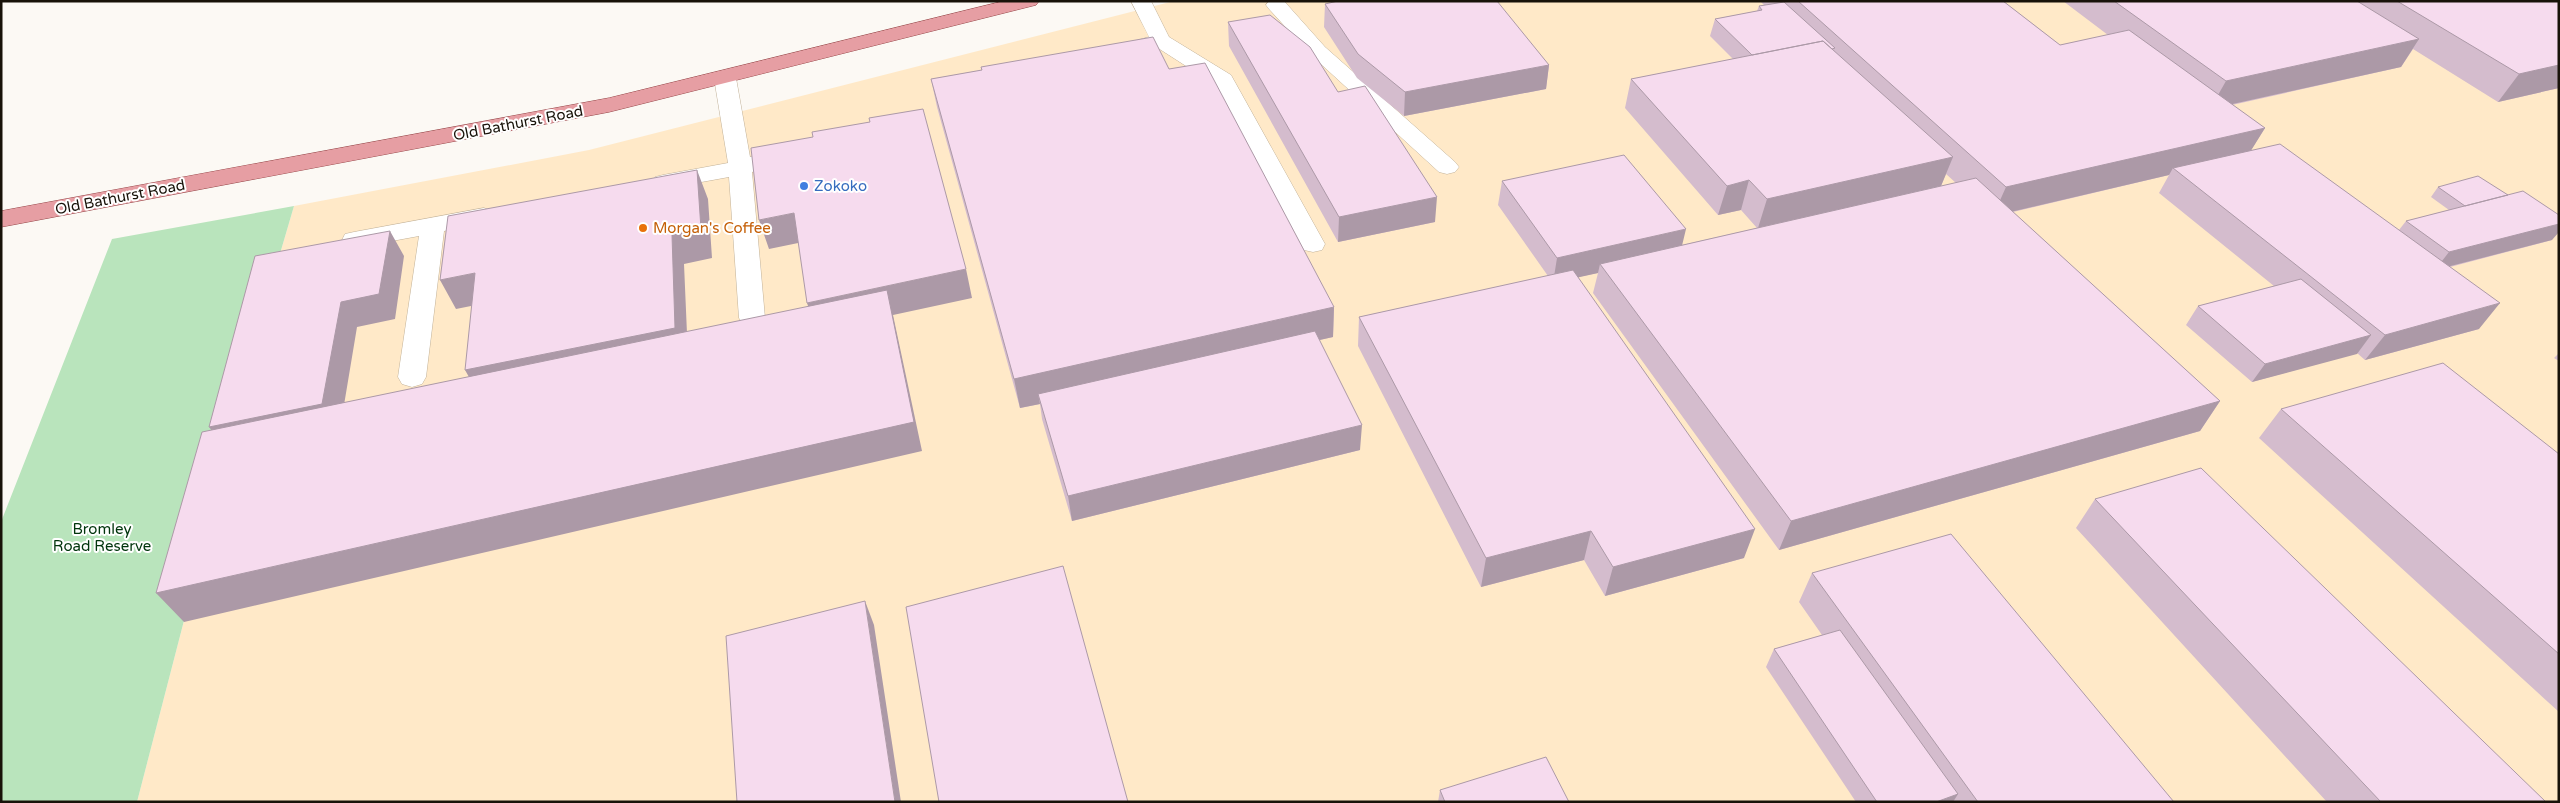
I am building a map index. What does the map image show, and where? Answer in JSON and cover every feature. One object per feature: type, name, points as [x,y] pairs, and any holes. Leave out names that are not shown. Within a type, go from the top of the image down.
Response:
[{"type":"main road","name":"Old Bathurst Road","points":[[1,218],[556,116],[725,78],[1028,1]]},
{"type":"lane","points":[[1141,1],[1161,41],[1223,80],[1313,244]]},
{"type":"lane","points":[[1274,3],[1298,1]]},
{"type":"lane","points":[[1274,3],[1318,51],[1447,167]]},
{"type":"lane","points":[[1123,49],[1161,41]]},
{"type":"lane","points":[[725,78],[740,168],[752,318]]},
{"type":"lane","points":[[644,186],[740,168],[805,146]]},
{"type":"lane","points":[[329,245],[510,211]]},
{"type":"lane","points":[[412,377],[433,226]]},
{"type":"shaded area","points":[[1174,1],[2559,1],[2559,802],[137,802],[272,281],[294,206],[589,150]]},
{"type":"green space","name":"Bromley Road Reserve","points":[[294,206],[272,281],[137,802],[1,802],[1,522],[112,239]]},
{"type":"building","points":[[1338,1],[1497,1],[1549,65],[1405,92],[1358,54],[1325,4]]},
{"type":"building","points":[[1798,1],[2003,1],[2060,45],[2129,30],[2265,128],[2006,187]]},
{"type":"building","points":[[2114,1],[2357,1],[2419,39],[2226,81]]},
{"type":"building","points":[[2397,1],[2559,1],[2559,65],[2519,74]]},
{"type":"building","points":[[1784,2],[1835,48],[1832,49],[1823,41],[1752,55],[1715,19],[1762,10],[1759,6]]},
{"type":"building","points":[[1270,15],[1310,47],[1338,92],[1365,86],[1437,197],[1339,217],[1228,22]]},
{"type":"building","points":[[1153,37],[1169,69],[1205,63],[1334,307],[1014,379],[931,79],[982,70],[981,67]]},
{"type":"building","points":[[1823,41],[1953,157],[1767,199],[1749,180],[1727,186],[1631,79]]},
{"type":"building","points":[[923,109],[966,269],[807,303],[794,213],[759,220],[751,148],[813,137],[812,132],[870,122],[869,118]]},
{"type":"building","points":[[2280,144],[2500,303],[2385,335],[2173,168]]},
{"type":"building","points":[[1624,155],[1686,229],[1557,258],[1502,181]]},
{"type":"building","points":[[697,170],[701,229],[672,235],[675,328],[465,370],[475,273],[440,280],[448,216]]},
{"type":"building","points":[[2478,176],[2508,195],[2465,206],[2438,187]]},
{"type":"building","points":[[1976,178],[2220,401],[1791,521],[1600,264]]},
{"type":"building","points":[[2523,191],[2559,215],[2559,224],[2449,252],[2406,221]]},
{"type":"building","points":[[390,231],[379,294],[341,302],[322,404],[209,427],[255,256]]},
{"type":"building","points":[[1573,270],[1755,529],[1613,567],[1591,531],[1486,558],[1359,317]]},
{"type":"building","points":[[2301,279],[2371,335],[2265,364],[2198,306]]},
{"type":"building","points":[[887,290],[914,422],[156,593],[202,432]]},
{"type":"building","points":[[1315,331],[1362,425],[1068,496],[1038,394]]},
{"type":"building","points":[[2443,363],[2559,454],[2559,654],[2281,409]]},
{"type":"building","points":[[2201,468],[2546,802],[2381,802],[2095,499]]},
{"type":"building","points":[[1951,534],[2174,802],[1978,802],[1812,573]]},
{"type":"building","points":[[1063,566],[1128,802],[939,802],[906,607]]},
{"type":"building","points":[[865,601],[895,802],[737,802],[726,636]]},
{"type":"building","points":[[1840,630],[1958,794],[1936,802],[1877,802],[1774,649]]},
{"type":"building","points":[[1546,757],[1569,802],[1445,802],[1440,790]]},
{"type":"place","name":"Zokoko","points":[[804,186]]},
{"type":"place","name":"Morgan's Coffee","points":[[643,228]]}]
